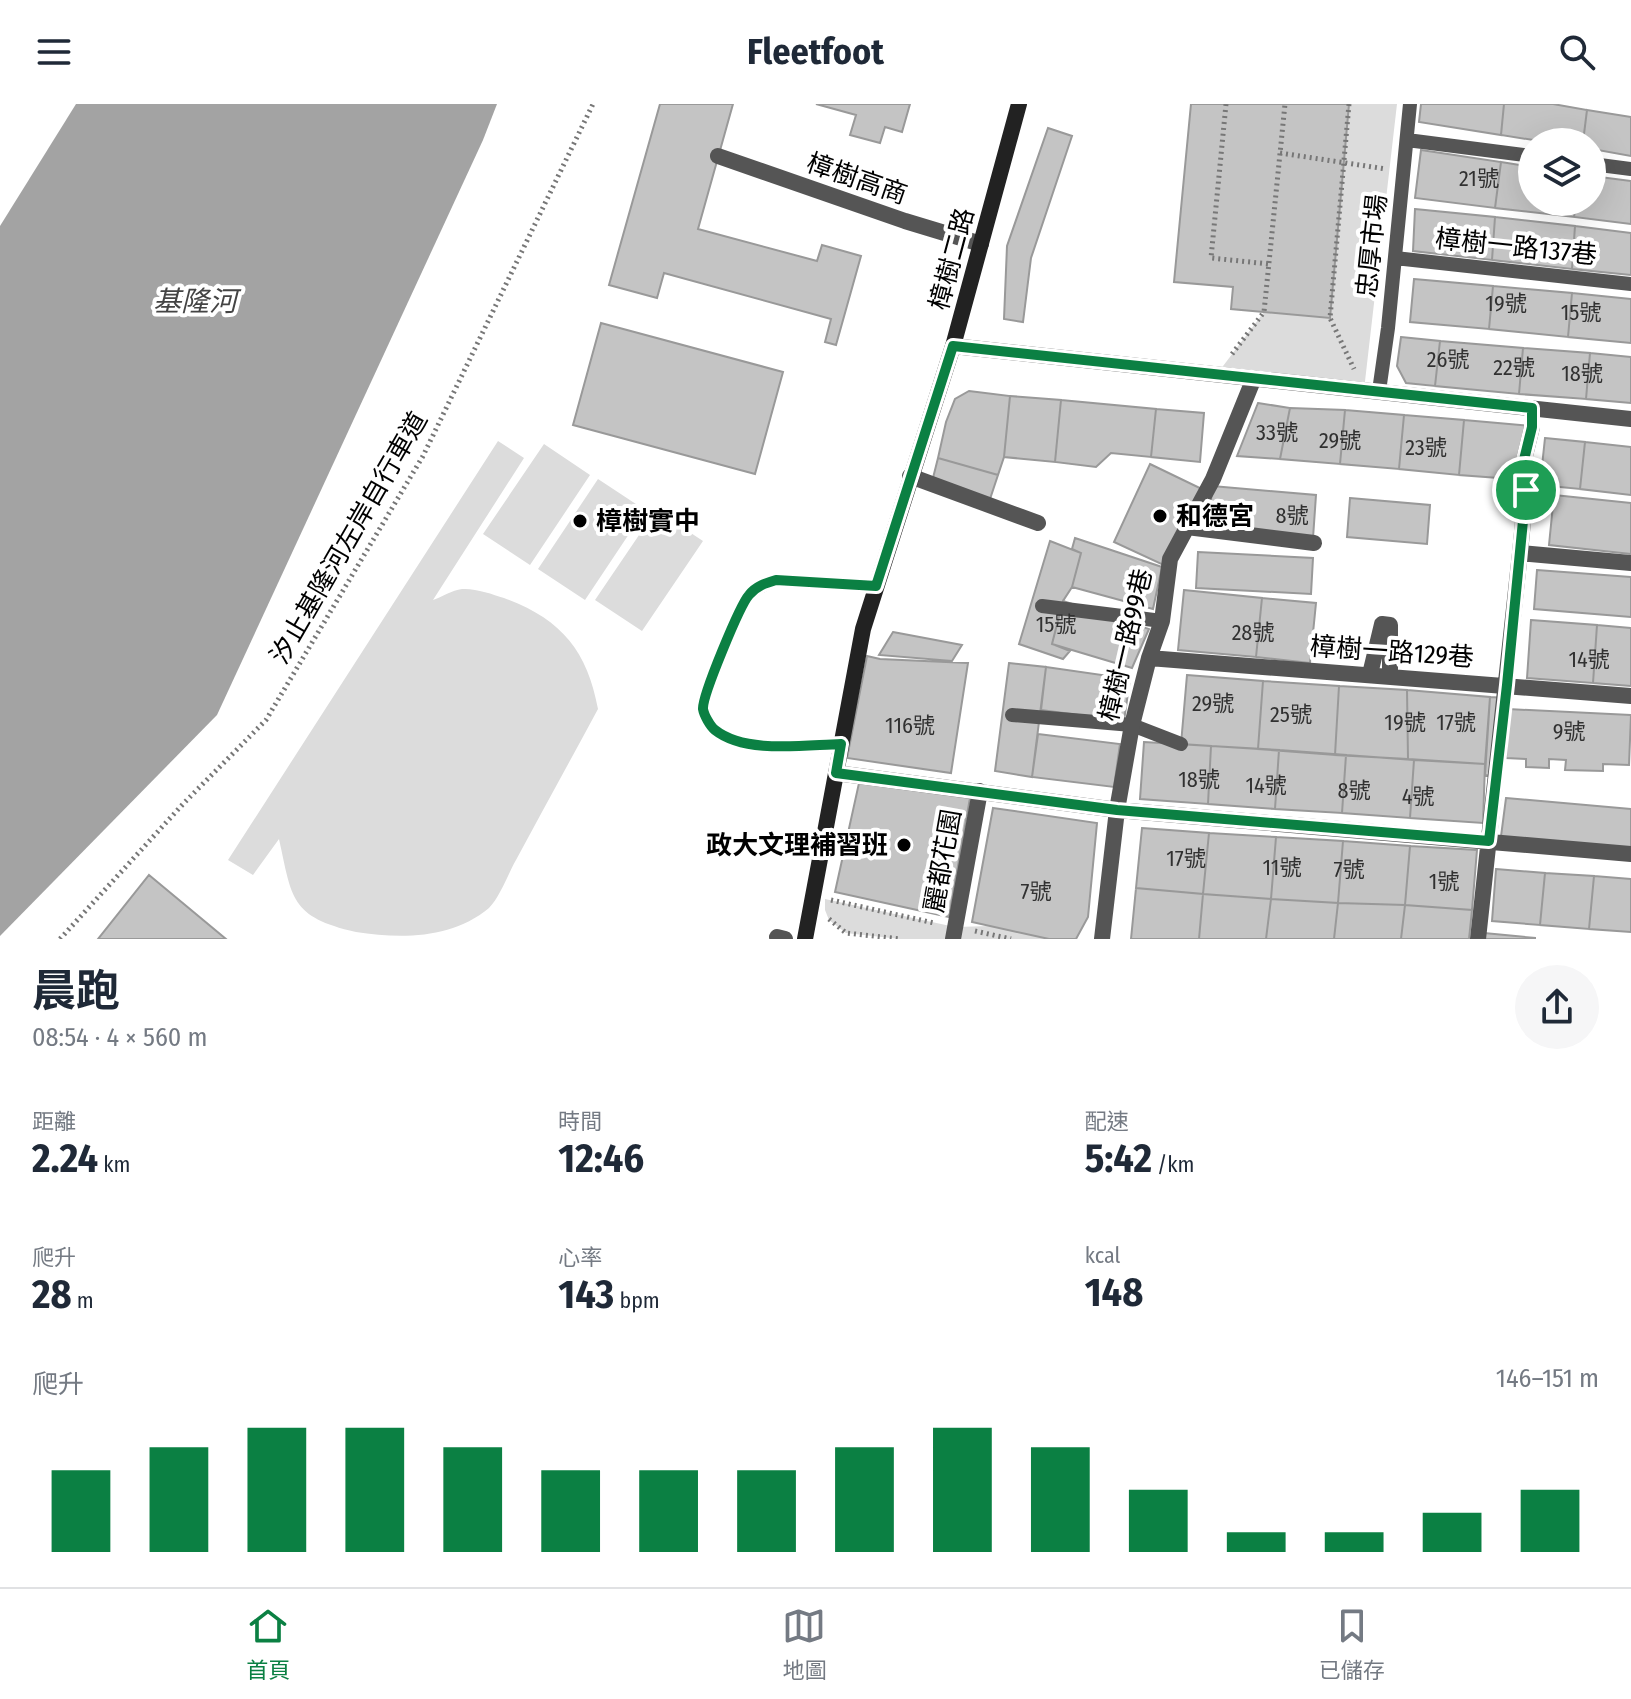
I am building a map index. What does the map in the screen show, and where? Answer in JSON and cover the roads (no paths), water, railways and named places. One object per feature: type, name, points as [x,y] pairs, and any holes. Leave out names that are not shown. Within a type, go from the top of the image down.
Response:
[{"type":"street","name":"樟樹二路","points":[[805,939],[863,629],[953,346],[1019,104]]},
{"type":"street","name":"樟樹高商","points":[[718,156],[981,244]]},
{"type":"street","points":[[953,346],[1631,419]]},
{"type":"street","name":"樟樹一路99巷","points":[[1102,939],[1117,810],[1132,725],[1162,621],[1170,559],[1213,479],[1254,378]]},
{"type":"street","points":[[1478,939],[1526,490],[1521,472],[1532,427],[1532,408]]},
{"type":"street","points":[[910,476],[1038,523]]},
{"type":"street","points":[[1187,527],[1314,543]]},
{"type":"street","points":[[1520,553],[1631,563]]},
{"type":"street","points":[[1371,670],[1382,624],[1390,625],[1390,676]]},
{"type":"street","name":"樟樹一路129巷","points":[[1149,658],[1631,696]]},
{"type":"street","name":"麗都花園","points":[[836,773],[1117,810],[1631,854]]},
{"type":"street","name":"麗都花園","points":[[954,933],[980,791]]},
{"type":"lane","name":"忠厚市場","points":[[1372,391],[1395,258],[1410,104]]},
{"type":"lane","points":[[1407,140],[1518,154]]},
{"type":"lane","points":[[1606,166],[1631,169]]},
{"type":"lane","name":"樟樹一路137巷","points":[[1395,258],[1631,284]]},
{"type":"lane","points":[[841,744],[760,745],[733,742],[711,728],[703,708],[706,689],[748,595],[762,585],[776,580],[876,586]]},
{"type":"lane","points":[[1042,606],[1162,621]]},
{"type":"lane","points":[[1012,715],[1132,725],[1181,744]]},
{"type":"water","name":"基隆河","points":[[76,104],[497,104],[217,715],[0,936],[0,226]]},
{"type":"place","name":"和德宮","points":[[1160,516]]},
{"type":"place","name":"樟樹實中","points":[[580,521]]},
{"type":"place","name":"政大文理補習班","points":[[904,845]]}]
